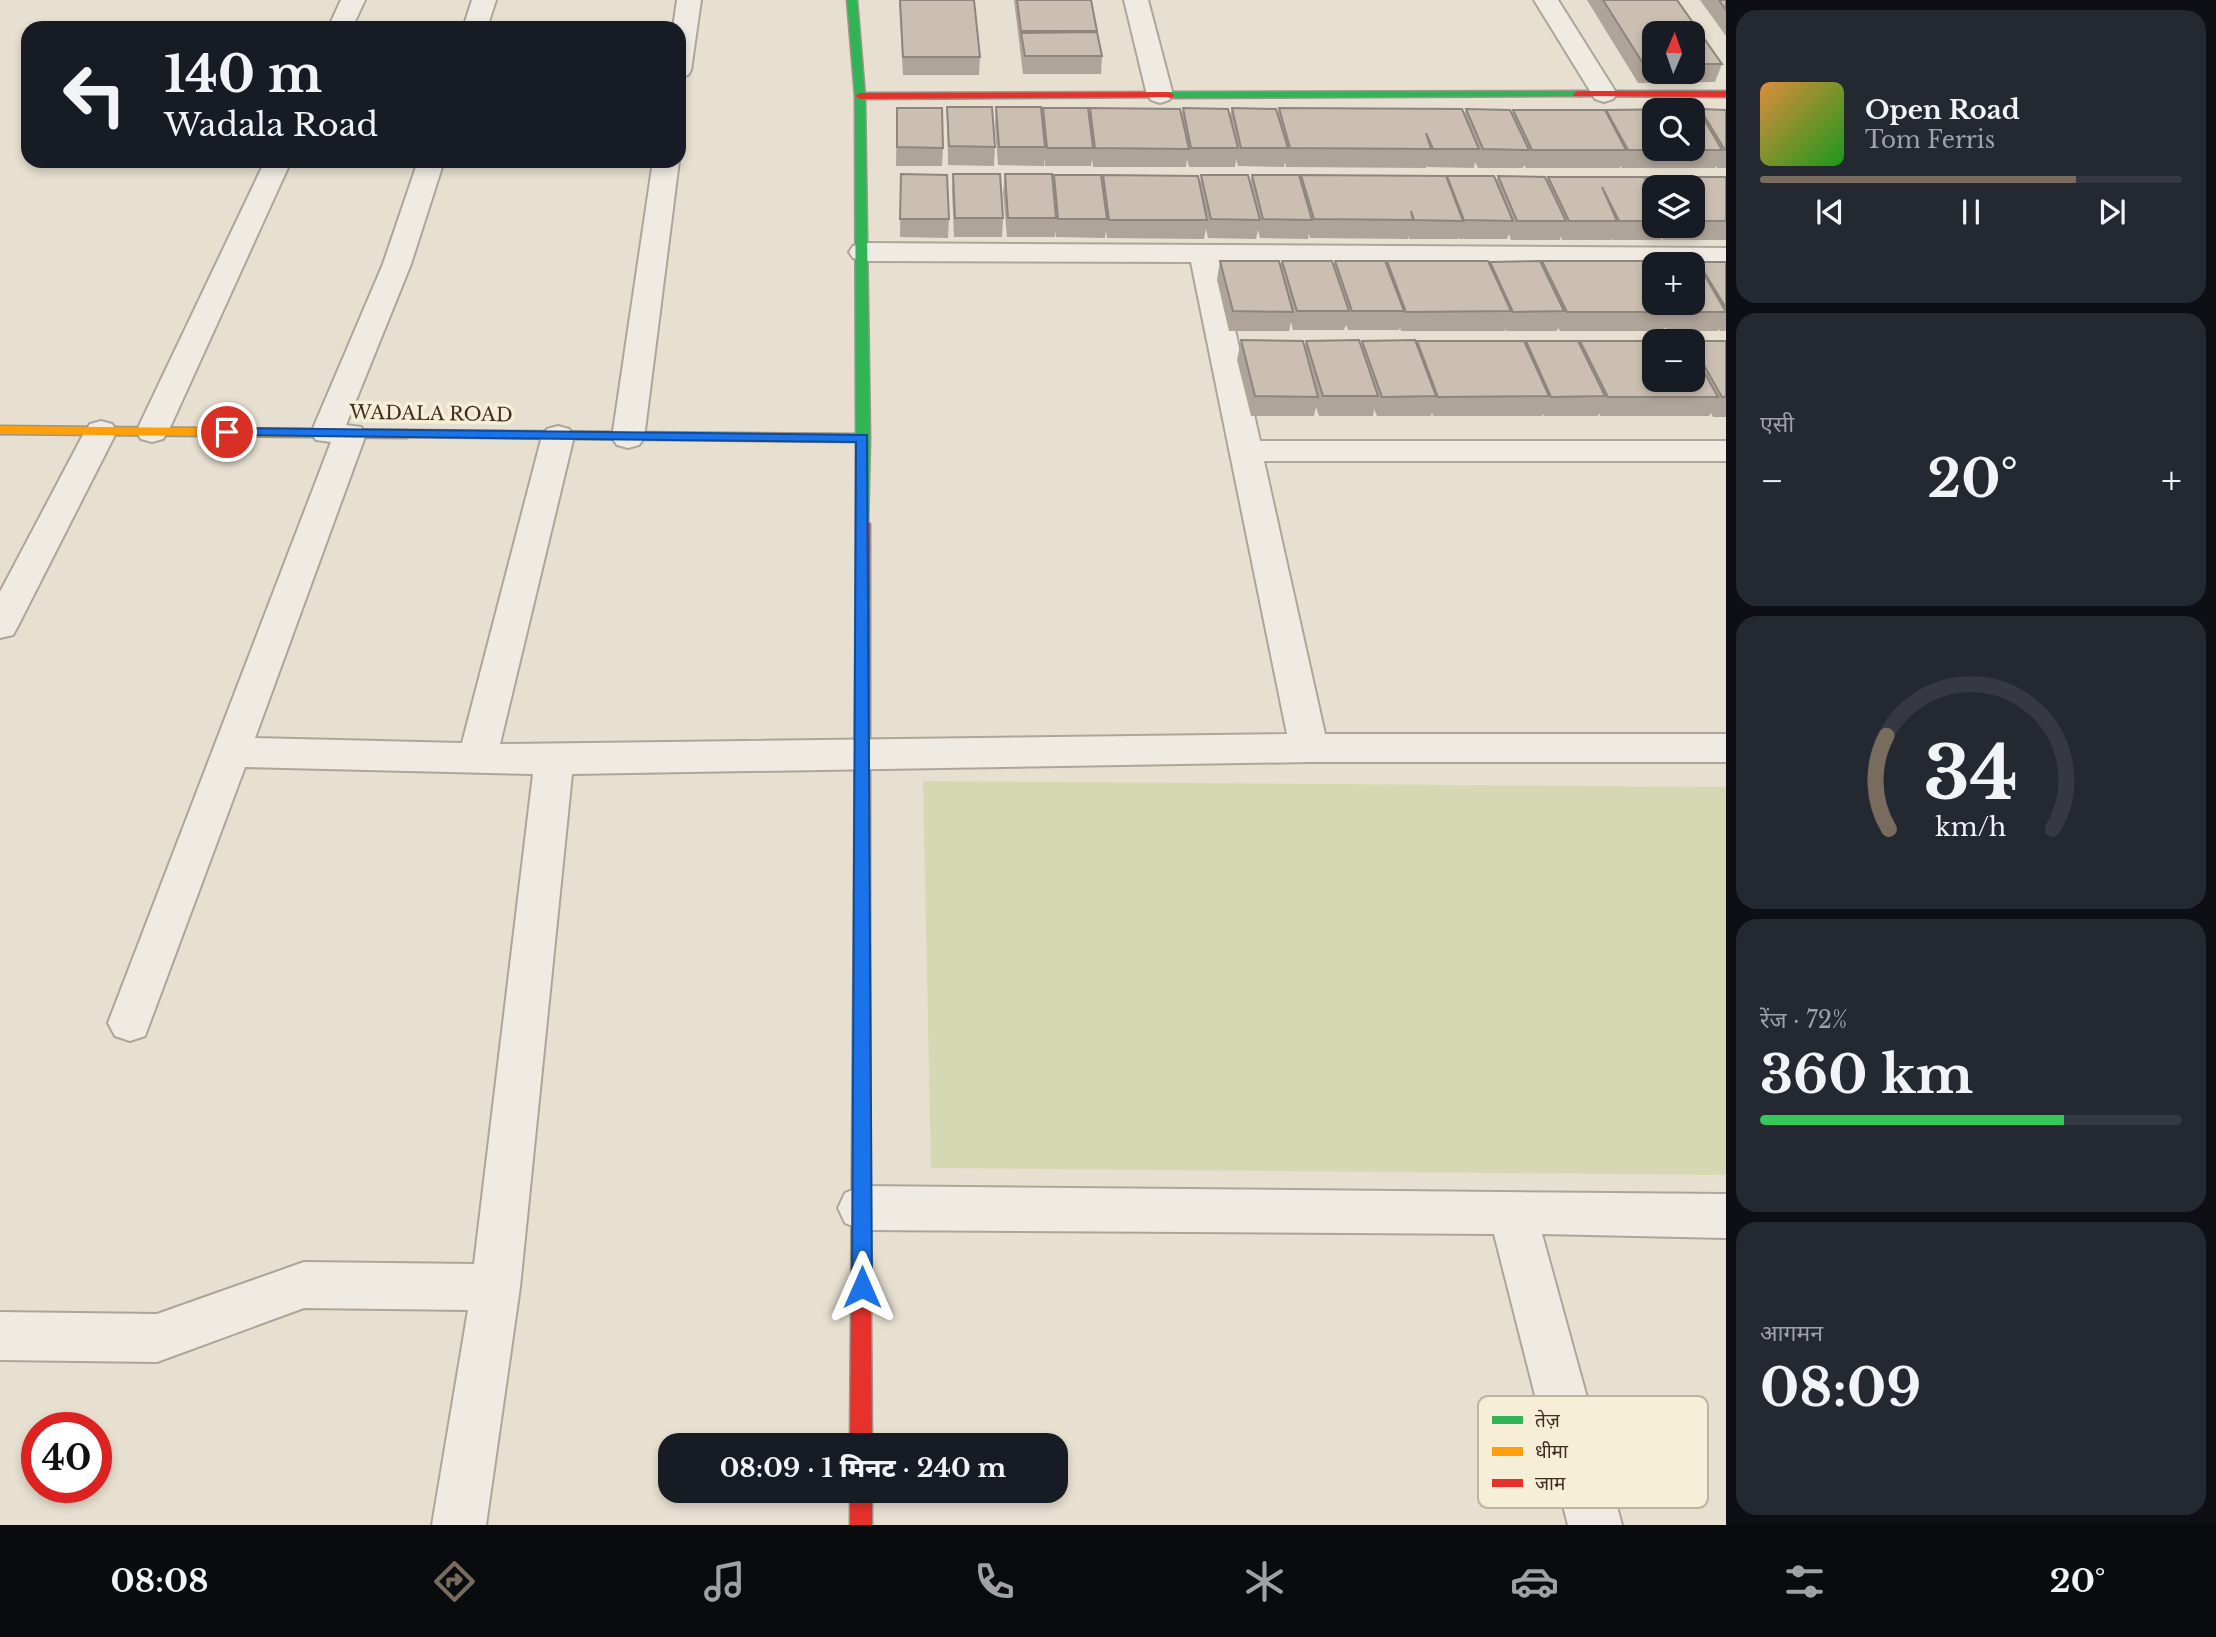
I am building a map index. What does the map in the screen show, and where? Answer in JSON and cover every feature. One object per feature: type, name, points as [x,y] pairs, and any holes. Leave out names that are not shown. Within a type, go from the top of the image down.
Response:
[{"type":"street","points":[[343,21],[353,0]]},
{"type":"street","points":[[477,21],[484,0]]},
{"type":"street","points":[[686,21],[689,0]]},
{"type":"street","points":[[852,0],[860,96],[863,252],[861,1433]]},
{"type":"street","points":[[1136,0],[1160,95]]},
{"type":"street","points":[[1546,0],[1604,94]]},
{"type":"street","points":[[860,96],[1726,94]]},
{"type":"street","points":[[152,432],[275,168]]},
{"type":"street","points":[[130,1023],[231,752],[429,168]]},
{"type":"street","points":[[628,438],[665,168]]},
{"type":"street","points":[[863,252],[1726,257]]},
{"type":"street","points":[[1204,254],[1309,748]]},
{"type":"street","name":"WADALA ROAD","points":[[0,430],[628,438],[863,438]]},
{"type":"street","points":[[0,626],[101,431]]},
{"type":"street","points":[[477,760],[558,436]]},
{"type":"street","points":[[1245,451],[1726,451]]},
{"type":"street","points":[[231,752],[554,760],[1309,748],[1726,748]]},
{"type":"street","points":[[459,1525],[496,1287],[554,760]]},
{"type":"street","points":[[862,1208],[1726,1216]]},
{"type":"street","points":[[1512,1212],[1561,1396]]},
{"type":"street","points":[[0,1336],[157,1338],[304,1285],[496,1287]]},
{"type":"street","points":[[861,1503],[861,1525]]},
{"type":"street","points":[[1590,1508],[1595,1525]]},
{"type":"green space","points":[[923,781],[1726,787],[1726,1175],[931,1168]]},
{"type":"building","points":[[900,0],[974,0],[980,57],[903,57]]},
{"type":"building","points":[[1017,0],[1091,0],[1097,31],[1021,31]]},
{"type":"building","points":[[1603,0],[1677,0],[1692,21],[1642,21],[1642,62]]},
{"type":"building","points":[[1719,0],[1726,0],[1726,10]]},
{"type":"building","points":[[1097,32],[1102,56],[1025,56],[1021,33]]},
{"type":"building","points":[[1705,40],[1722,64],[1705,64]]},
{"type":"building","points":[[947,107],[992,107],[995,147],[949,146]]},
{"type":"building","points":[[996,107],[1041,107],[1045,147],[999,147]]},
{"type":"building","points":[[897,108],[942,108],[943,148],[897,147]]},
{"type":"building","points":[[1043,108],[1088,108],[1093,148],[1047,148]]},
{"type":"building","points":[[1090,108],[1180,109],[1189,149],[1095,148]]},
{"type":"building","points":[[1183,108],[1228,109],[1238,148],[1191,148]]},
{"type":"building","points":[[1232,108],[1276,109],[1288,148],[1241,148]]},
{"type":"building","points":[[1279,108],[1462,109],[1479,149],[1433,149],[1426,133],[1431,149],[1290,148]]},
{"type":"building","points":[[1466,109],[1510,110],[1529,150],[1483,149]]},
{"type":"building","points":[[1705,109],[1726,110],[1725,150],[1705,117]]},
{"type":"building","points":[[1513,110],[1605,110],[1626,150],[1532,150]]},
{"type":"building","points":[[1606,110],[1642,110],[1642,150],[1628,150]]},
{"type":"building","points":[[1705,121],[1722,150],[1705,150]]},
{"type":"building","points":[[901,174],[947,175],[949,219],[900,219]]},
{"type":"building","points":[[953,174],[1000,174],[1003,218],[955,218]]},
{"type":"building","points":[[1005,174],[1052,174],[1056,218],[1008,218]]},
{"type":"building","points":[[1054,175],[1101,175],[1107,219],[1058,219]]},
{"type":"building","points":[[1103,175],[1198,176],[1207,220],[1109,220]]},
{"type":"building","points":[[1201,175],[1248,175],[1260,220],[1211,219]]},
{"type":"building","points":[[1252,175],[1299,175],[1312,220],[1263,219]]},
{"type":"building","points":[[1301,175],[1446,176],[1463,221],[1414,220],[1411,211],[1413,220],[1314,219]]},
{"type":"building","points":[[1447,176],[1494,176],[1513,221],[1464,220]]},
{"type":"building","points":[[1498,176],[1545,177],[1566,221],[1517,221]]},
{"type":"building","points":[[1548,177],[1642,177],[1642,221],[1619,221],[1602,187],[1617,221],[1569,221]]},
{"type":"building","points":[[1705,177],[1726,177],[1726,221],[1705,221]]},
{"type":"building","points":[[1220,261],[1279,261],[1293,312],[1233,311]]},
{"type":"building","points":[[1282,261],[1332,261],[1349,311],[1297,311]]},
{"type":"building","points":[[1335,261],[1385,261],[1404,311],[1352,311]]},
{"type":"building","points":[[1387,261],[1488,261],[1511,311],[1406,312]]},
{"type":"building","points":[[1540,261],[1564,311],[1513,312],[1490,262]]},
{"type":"building","points":[[1542,261],[1642,261],[1642,312],[1567,312]]},
{"type":"building","points":[[1705,262],[1726,262],[1726,308],[1705,274]]},
{"type":"building","points":[[1705,276],[1726,312],[1705,312]]},
{"type":"building","points":[[1241,340],[1303,341],[1318,397],[1255,396]]},
{"type":"building","points":[[1359,340],[1378,396],[1323,396],[1306,341]]},
{"type":"building","points":[[1415,340],[1436,396],[1382,397],[1362,341]]},
{"type":"building","points":[[1417,341],[1524,341],[1549,396],[1438,397]]},
{"type":"building","points":[[1526,341],[1578,341],[1605,396],[1551,397]]},
{"type":"building","points":[[1580,341],[1642,341],[1642,392],[1705,392],[1705,374],[1718,397],[1608,397]]},
{"type":"building","points":[[1705,341],[1726,341],[1726,397],[1722,397],[1705,367]]},
{"type":"traffic: fast","points":[[852,0],[860,96],[863,524]]},
{"type":"traffic: fast","points":[[1169,95],[1578,94]]},
{"type":"traffic: fast","points":[[407,434],[863,438]]},
{"type":"traffic: slow","points":[[0,430],[407,434]]},
{"type":"traffic: slow","points":[[861,1314],[862,895]]},
{"type":"traffic: jam","points":[[1578,94],[1726,94]]},
{"type":"traffic: jam","points":[[860,96],[1169,95]]},
{"type":"traffic: jam","points":[[862,895],[863,524]]},
{"type":"traffic: jam","points":[[861,1314],[861,1433]]},
{"type":"traffic: jam","points":[[861,1503],[861,1525]]},
{"type":"route","points":[[227,432],[628,438],[863,438],[862,1287]]}]
